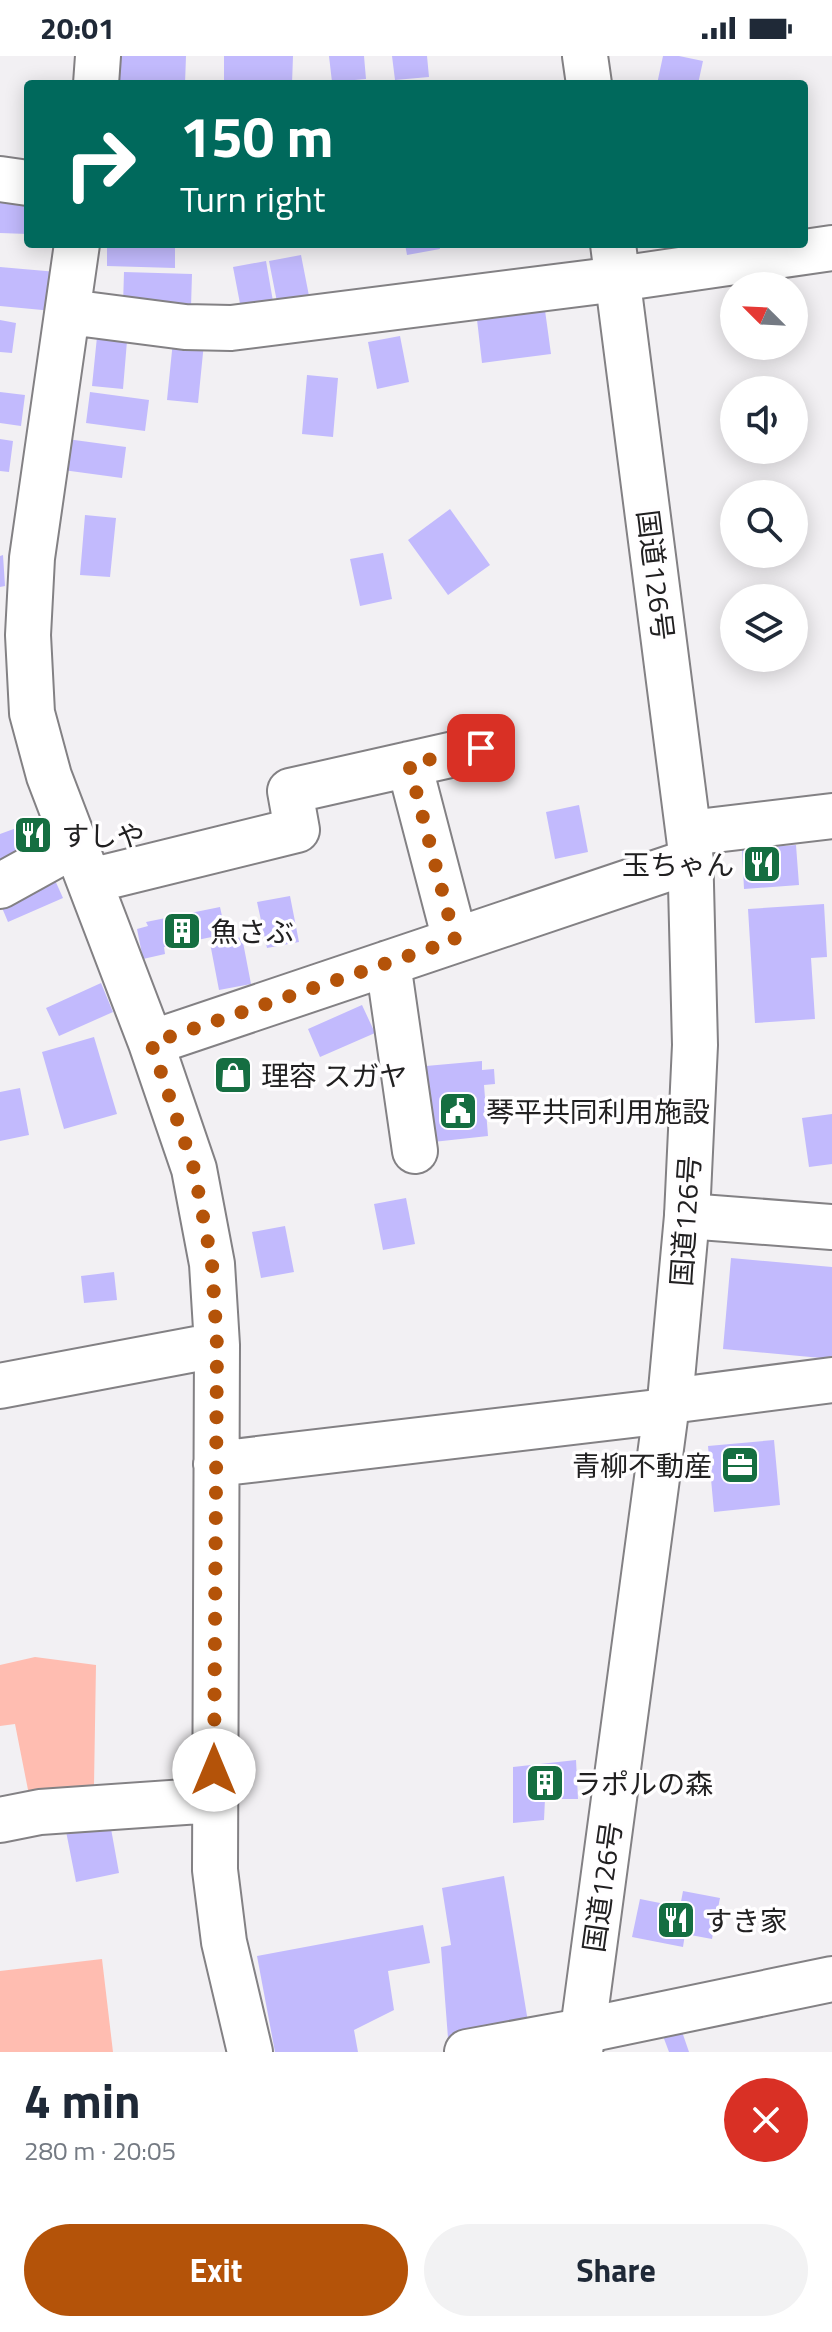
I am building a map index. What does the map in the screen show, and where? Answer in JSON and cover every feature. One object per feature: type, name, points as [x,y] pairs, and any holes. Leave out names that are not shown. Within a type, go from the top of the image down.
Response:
[{"type":"main road","points":[[96,80],[98,56]]},
{"type":"main road","points":[[585,56],[588,80]]},
{"type":"main road","points":[[0,179],[24,182]]},
{"type":"main road","points":[[77,248],[32,558],[28,635],[16,717],[49,776],[151,1043],[194,1169],[212,1264],[217,1345],[215,1870],[224,1942],[250,2052]]},
{"type":"main road","points":[[69,312],[185,327],[231,328],[615,262],[832,248]]},
{"type":"main road","name":"国道126号","points":[[581,2042],[668,1406],[687,1216],[695,1045],[690,847],[615,262]]},
{"type":"main road","points":[[0,886],[83,862],[297,830],[290,791],[481,748]]},
{"type":"main road","points":[[409,764],[455,940]]},
{"type":"main road","points":[[151,1043],[455,940],[690,847],[832,816]]},
{"type":"main road","points":[[388,963],[415,1151]]},
{"type":"main road","points":[[687,1216],[832,1227]]},
{"type":"main road","points":[[0,1386],[217,1345]]},
{"type":"main road","points":[[216,1464],[668,1406],[832,1380]]},
{"type":"main road","points":[[0,1820],[40,1812],[214,1800]]},
{"type":"main road","points":[[467,2052],[581,2042],[832,1979]]},
{"type":"shaded area","points":[[35,1657],[96,1665],[94,1785],[30,1800],[15,1724],[0,1726],[0,1665]]},
{"type":"shaded area","points":[[102,1959],[113,2052],[0,2052],[0,1971]]},
{"type":"building","points":[[118,56],[186,56],[185,80],[117,80]]},
{"type":"building","points":[[224,56],[293,56],[292,80],[224,80]]},
{"type":"building","points":[[329,56],[364,56],[366,79],[332,80]]},
{"type":"building","points":[[392,56],[427,56],[429,77],[395,80]]},
{"type":"building","points":[[663,56],[703,61],[699,80],[658,80]]},
{"type":"building","points":[[0,193],[24,201],[24,234],[0,233]]},
{"type":"building","points":[[107,248],[175,248],[175,268],[107,266]]},
{"type":"building","points":[[406,248],[440,249],[407,255]]},
{"type":"building","points":[[301,255],[310,301],[278,307],[269,261]]},
{"type":"building","points":[[266,261],[274,307],[242,314],[233,267]]},
{"type":"building","points":[[0,267],[57,272],[53,311],[0,306]]},
{"type":"building","points":[[124,272],[192,274],[191,307],[123,305]]},
{"type":"building","points":[[544,303],[551,354],[482,363],[476,311]]},
{"type":"building","points":[[0,320],[16,323],[12,353],[0,352]]},
{"type":"building","points":[[98,327],[128,329],[123,389],[92,386]]},
{"type":"building","points":[[400,336],[409,382],[377,389],[368,342]]},
{"type":"building","points":[[173,341],[204,343],[198,403],[167,400]]},
{"type":"building","points":[[307,375],[338,378],[333,437],[302,434]]},
{"type":"building","points":[[0,392],[25,395],[21,426],[0,423]]},
{"type":"building","points":[[90,392],[149,400],[145,431],[86,423]]},
{"type":"building","points":[[0,439],[13,441],[9,472],[0,471]]},
{"type":"building","points":[[67,439],[126,447],[122,478],[63,470]]},
{"type":"building","points":[[450,509],[490,565],[448,595],[408,540]]},
{"type":"building","points":[[85,515],[116,518],[110,577],[80,575]]},
{"type":"building","points":[[383,553],[392,599],[360,606],[350,559]]},
{"type":"building","points":[[3,555],[5,586],[0,587],[0,556]]},
{"type":"building","points":[[579,805],[588,852],[555,859],[546,812]]},
{"type":"building","points":[[41,819],[49,843],[0,862],[0,834]]},
{"type":"building","points":[[796,845],[799,885],[744,889],[742,849]]},
{"type":"building","points":[[50,869],[63,898],[8,922],[0,903]]},
{"type":"building","points":[[290,896],[299,942],[267,948],[257,902]]},
{"type":"building","points":[[824,904],[827,957],[811,958],[815,1019],[755,1023],[748,909]]},
{"type":"building","name":"魚さぶ","points":[[220,907],[226,934],[164,947],[165,954],[143,959],[137,929],[148,926],[146,922]]},
{"type":"building","points":[[242,937],[251,984],[219,990],[210,943]]},
{"type":"building","points":[[101,983],[113,1012],[59,1036],[46,1008]]},
{"type":"building","points":[[362,1005],[375,1033],[320,1057],[308,1029]]},
{"type":"building","points":[[94,1037],[117,1114],[64,1129],[42,1052]]},
{"type":"building","name":"琴平共同利用施設","points":[[482,1061],[482,1070],[494,1069],[495,1084],[484,1085],[488,1136],[433,1142],[426,1066]]},
{"type":"building","points":[[20,1088],[29,1135],[0,1141],[0,1092]]},
{"type":"building","points":[[832,1114],[832,1164],[809,1167],[802,1118]]},
{"type":"building","points":[[406,1198],[415,1244],[383,1250],[374,1204]]},
{"type":"building","points":[[285,1226],[294,1272],[261,1278],[252,1232]]},
{"type":"building","points":[[731,1258],[832,1267],[832,1359],[723,1349]]},
{"type":"building","points":[[114,1272],[117,1300],[84,1303],[81,1276]]},
{"type":"building","points":[[774,1440],[780,1505],[714,1512],[708,1446]]},
{"type":"building","name":"ラポルの森","points":[[576,1760],[578,1799],[545,1799],[544,1820],[513,1823],[513,1767]]},
{"type":"building","points":[[108,1812],[119,1873],[76,1882],[64,1821]]},
{"type":"building","points":[[504,1876],[528,2022],[448,2038],[441,1947],[451,1945],[442,1888]]},
{"type":"building","name":"すき家","points":[[683,1891],[720,1898],[712,1939],[685,1934],[683,1947],[632,1937],[640,1899],[680,1907]]},
{"type":"building","points":[[423,1925],[430,1963],[388,1971],[394,2010],[354,2030],[358,2052],[275,2052],[257,1956]]},
{"type":"building","points":[[678,2020],[689,2052],[669,2052],[660,2028]]},
{"type":"place","name":"すしや","points":[[33,835]]},
{"type":"place","name":"玉ちゃん","points":[[762,864]]},
{"type":"place","name":"魚さぶ","points":[[182,931]]},
{"type":"place","name":"理容 スガヤ","points":[[233,1075]]},
{"type":"place","name":"琴平共同利用施設","points":[[458,1111]]},
{"type":"place","name":"青柳不動産","points":[[740,1465]]},
{"type":"place","name":"ラポルの森","points":[[545,1783]]},
{"type":"place","name":"すき家","points":[[676,1920]]},
{"type":"route","points":[[214,1770],[217,1345],[212,1264],[194,1169],[151,1043],[455,940],[409,764],[481,748]]}]
